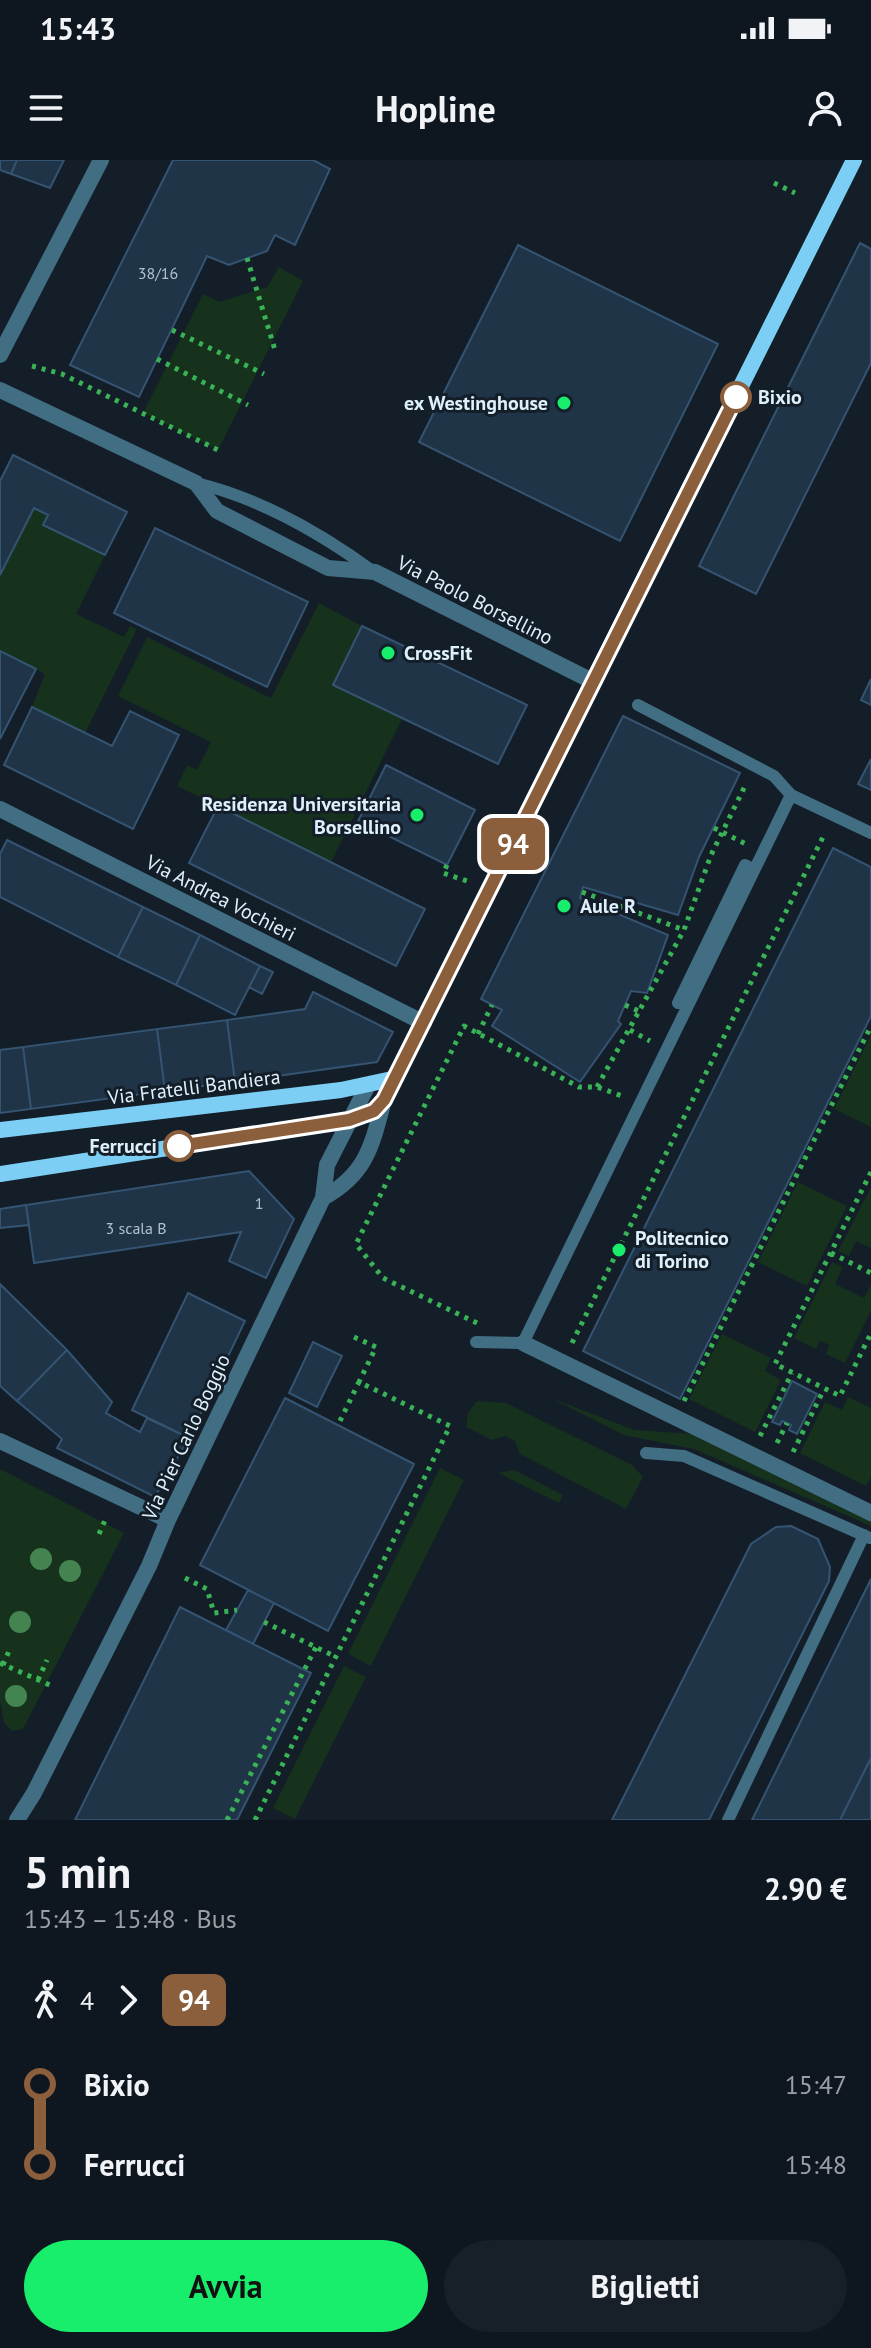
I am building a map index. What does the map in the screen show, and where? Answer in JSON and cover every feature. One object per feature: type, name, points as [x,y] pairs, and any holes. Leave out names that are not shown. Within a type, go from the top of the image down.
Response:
[{"type":"street","points":[[0,355],[101,160]]},
{"type":"street","points":[[392,1079],[424,1023],[854,160]]},
{"type":"street","name":"Via Paolo Borsellino","points":[[0,390],[196,483],[217,511],[328,568],[375,572],[594,682]]},
{"type":"street","name":"Via Andrea Vochieri","points":[[0,809],[424,1023]]},
{"type":"street","name":"Via Fratelli Bandiera","points":[[0,1130],[368,1085],[392,1079]]},
{"type":"street","name":"Via Pier Carlo Boggio","points":[[17,1820],[34,1793],[149,1566],[168,1520],[323,1198],[348,1185],[372,1145],[392,1079]]},
{"type":"street","points":[[323,1198],[327,1165],[368,1085]]},
{"type":"street","points":[[0,1174],[349,1120],[374,1111],[384,1100]]},
{"type":"street","points":[[523,1343],[871,1513]]},
{"type":"street","points":[[0,1441],[168,1520]]},
{"type":"lane","points":[[196,483],[229,491],[342,548],[375,572]]},
{"type":"lane","points":[[638,705],[774,776],[791,795],[871,833]]},
{"type":"lane","points":[[476,1342],[523,1343],[791,795]]},
{"type":"lane","points":[[678,1003],[745,865],[754,870]]},
{"type":"lane","points":[[646,1453],[684,1456],[868,1537],[728,1820]]},
{"type":"path","points":[[774,183],[795,193]]},
{"type":"path","points":[[247,258],[275,350]]},
{"type":"path","points":[[172,330],[264,374]]},
{"type":"path","points":[[157,359],[248,405]]},
{"type":"path","points":[[32,366],[62,374],[218,450]]},
{"type":"path","points":[[597,1087],[684,930],[723,832],[752,772]]},
{"type":"path","points":[[714,828],[730,836]]},
{"type":"path","points":[[562,1362],[827,829],[838,834]]},
{"type":"path","points":[[447,865],[443,873],[462,878],[489,892]]},
{"type":"path","points":[[582,892],[684,930]]},
{"type":"path","points":[[478,1034],[492,1005]]},
{"type":"path","points":[[625,1005],[641,1012]]},
{"type":"path","points":[[476,1342],[481,1327],[475,1320],[383,1278],[356,1244],[464,1026],[579,1087],[612,1091]]},
{"type":"path","points":[[675,1417],[871,1026]]},
{"type":"path","points":[[630,1030],[640,1036]]},
{"type":"path","points":[[871,1172],[775,1364],[840,1396],[871,1333]]},
{"type":"path","points":[[831,1253],[871,1273]]},
{"type":"path","points":[[338,1425],[376,1347],[354,1337]]},
{"type":"path","points":[[751,1455],[792,1373]]},
{"type":"path","points":[[255,1820],[450,1426],[359,1382]]},
{"type":"path","points":[[783,1471],[824,1389]]},
{"type":"path","points":[[99,1534],[106,1518]]},
{"type":"path","points":[[185,1578],[207,1589],[214,1613],[237,1610]]},
{"type":"path","points":[[264,1622],[336,1657]]},
{"type":"path","points":[[227,1820],[316,1647]]},
{"type":"path","points":[[9,1651],[2,1664],[52,1686]]},
{"type":"path","points":[[38,1680],[47,1660]]},
{"type":"green space","points":[[279,267],[303,281],[218,450],[143,413],[203,294],[220,302],[267,287]]},
{"type":"green space","points":[[34,508],[48,515],[44,525],[105,555],[76,614],[124,637],[130,626],[137,629],[85,733],[32,707],[45,674],[0,651],[0,575]]},
{"type":"green space","points":[[319,603],[362,626],[333,685],[402,719],[331,862],[177,786],[187,765],[197,770],[211,742],[118,696],[147,637],[271,698]]},
{"type":"green space","points":[[871,1035],[871,1127],[834,1109]]},
{"type":"green space","points":[[798,1182],[847,1206],[807,1286],[758,1262]]},
{"type":"green space","points":[[871,1187],[871,1248],[856,1241],[849,1256],[838,1251]]},
{"type":"green space","points":[[832,1262],[843,1267],[835,1284],[864,1298],[871,1285],[871,1311],[845,1363],[826,1354],[829,1345],[820,1341],[816,1349],[794,1338]]},
{"type":"green space","points":[[722,1334],[771,1358],[765,1371],[781,1380],[755,1432],[689,1399]]},
{"type":"green space","points":[[848,1397],[871,1408],[871,1477],[866,1486],[800,1453],[825,1402],[842,1410]]},
{"type":"green space","points":[[551,1398],[634,1430],[695,1434],[871,1521],[871,1526],[694,1449],[624,1435]]},
{"type":"green space","points":[[477,1401],[506,1403],[632,1465],[643,1477],[626,1509],[520,1454],[515,1441],[505,1436],[492,1440],[466,1427],[468,1413]]},
{"type":"green space","points":[[440,1468],[464,1480],[371,1666],[348,1654]]},
{"type":"green space","points":[[0,1469],[124,1533],[23,1729],[12,1731],[4,1723],[0,1701]]},
{"type":"green space","points":[[514,1470],[563,1495],[559,1503],[498,1473]]},
{"type":"green space","points":[[344,1666],[366,1677],[295,1819],[273,1808]]},
{"type":"building","points":[[0,160],[17,160],[11,174],[0,170]]},
{"type":"building","points":[[17,160],[64,160],[50,188],[11,174]]},
{"type":"building","points":[[173,160],[313,160],[330,169],[295,245],[275,235],[267,251],[229,265],[207,256],[139,397],[70,365]]},
{"type":"building","points":[[860,243],[871,249],[871,363],[756,594],[699,566]]},
{"type":"building","name":"ex Westinghouse","points":[[518,245],[718,344],[620,541],[419,442]]},
{"type":"building","points":[[13,455],[127,512],[105,555],[43,525],[48,515],[34,508],[0,575],[0,481]]},
{"type":"building","points":[[155,528],[308,602],[267,687],[114,613]]},
{"type":"building","points":[[362,626],[527,705],[498,764],[333,685]]},
{"type":"building","points":[[0,651],[36,669],[0,739]]},
{"type":"building","points":[[871,679],[871,705],[861,700]]},
{"type":"building","points":[[32,707],[112,746],[130,711],[179,735],[133,829],[4,765]]},
{"type":"building","name":"Aule R","points":[[623,716],[740,773],[699,857],[678,915],[583,887],[580,898],[668,935],[647,993],[631,991],[618,1021],[621,1024],[580,1082],[492,1026],[502,1010],[481,999]]},
{"type":"building","points":[[871,759],[871,790],[858,784]]},
{"type":"building","points":[[386,765],[475,810],[447,865],[358,821]]},
{"type":"building","points":[[218,806],[425,909],[396,966],[189,863]]},
{"type":"building","points":[[7,840],[143,907],[118,957],[0,897],[0,854]]},
{"type":"building","points":[[833,848],[871,867],[871,1016],[680,1399],[583,1351]]},
{"type":"building","points":[[143,907],[200,935],[176,985],[118,957]]},
{"type":"building","points":[[200,935],[260,966],[235,1015],[176,985]]},
{"type":"building","points":[[260,966],[273,972],[262,994],[249,987]]},
{"type":"building","points":[[313,992],[393,1032],[377,1062],[235,1082],[227,1020],[305,1009]]},
{"type":"building","points":[[227,1020],[235,1082],[165,1091],[157,1029]]},
{"type":"building","points":[[157,1029],[165,1091],[31,1109],[23,1047]]},
{"type":"building","points":[[23,1047],[31,1109],[0,1113],[0,1050]]},
{"type":"building","points":[[249,1171],[294,1219],[266,1278],[229,1261],[241,1232],[34,1263],[26,1205]]},
{"type":"building","points":[[26,1205],[29,1225],[0,1228],[0,1209]]},
{"type":"building","points":[[0,1284],[67,1350],[17,1401],[0,1386]]},
{"type":"building","points":[[188,1293],[245,1321],[189,1438],[132,1410]]},
{"type":"building","points":[[313,1342],[342,1356],[317,1407],[289,1393]]},
{"type":"building","points":[[67,1350],[112,1402],[106,1413],[140,1432],[147,1418],[189,1438],[155,1497],[57,1448],[62,1439],[17,1401]]},
{"type":"building","points":[[792,1381],[817,1394],[797,1434],[789,1430],[791,1425],[787,1423],[782,1421],[780,1425],[772,1422]]},
{"type":"building","points":[[285,1398],[414,1464],[328,1631],[200,1565]]},
{"type":"building","points":[[791,1526],[818,1539],[830,1567],[829,1581],[709,1820],[612,1820],[751,1544],[776,1527]]},
{"type":"building","points":[[871,1579],[871,1758],[840,1820],[752,1820]]},
{"type":"building","points":[[248,1590],[274,1603],[253,1644],[226,1630]]},
{"type":"building","points":[[180,1607],[311,1673],[237,1820],[75,1820]]},
{"type":"building","points":[[871,1758],[871,1820],[840,1820]]},
{"type":"bus line","name":"94","points":[[179,1146],[349,1120],[366,1116],[384,1100],[736,397]]},
{"type":"place","name":"Bixio","points":[[736,397]]},
{"type":"place","name":"ex Westinghouse","points":[[564,403]]},
{"type":"place","name":"CrossFit","points":[[388,653]]},
{"type":"place","name":"Residenza Universitaria Borsellino","points":[[417,815]]},
{"type":"place","name":"Aule R","points":[[564,906]]},
{"type":"place","name":"Ferrucci","points":[[179,1146]]},
{"type":"place","name":"Politecnico di Torino","points":[[619,1250]]}]
